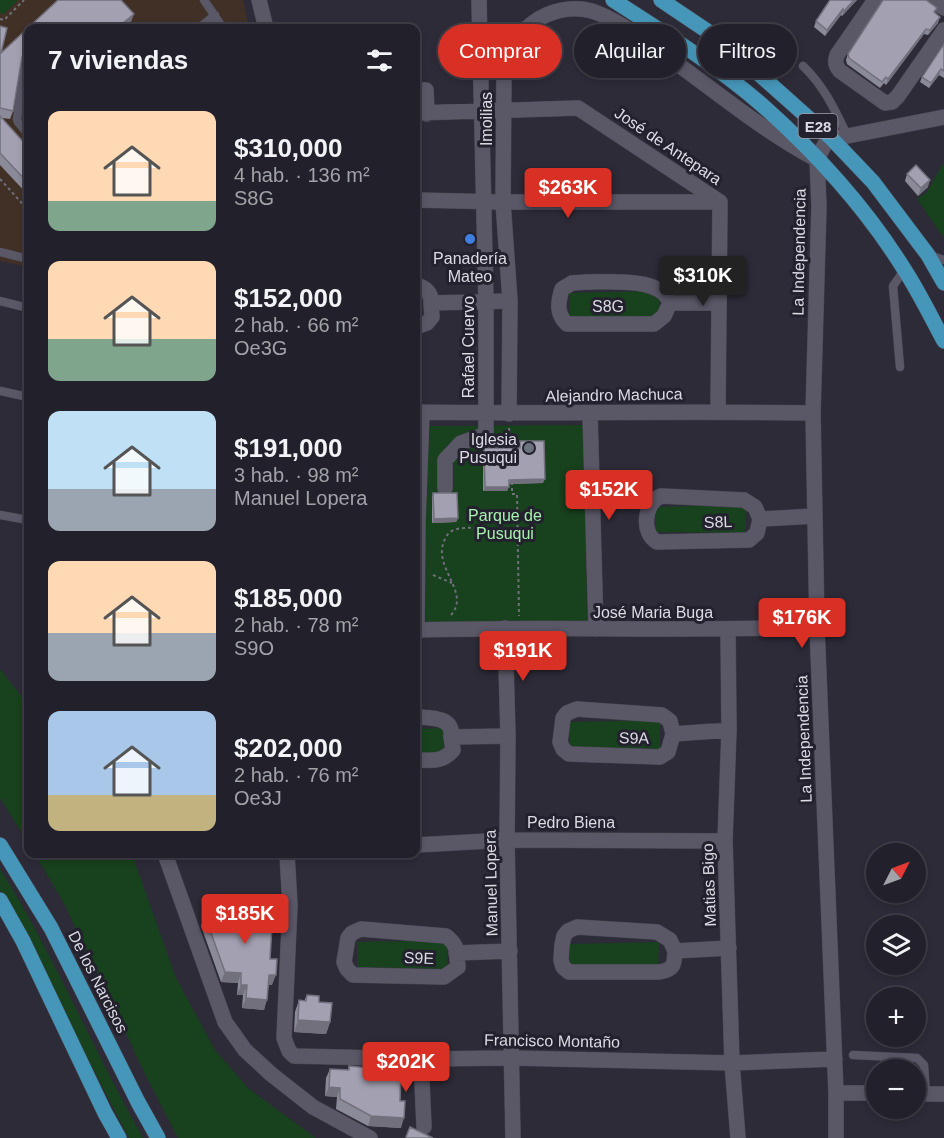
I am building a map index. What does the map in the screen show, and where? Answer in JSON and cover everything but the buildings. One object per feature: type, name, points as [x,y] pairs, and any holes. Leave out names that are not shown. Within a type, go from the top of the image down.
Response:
[{"type":"main road","name":"E28","points":[[613,0],[731,80],[761,105],[834,176],[858,204],[904,269],[944,341]]},
{"type":"main road","name":"E28","points":[[661,0],[722,41],[839,137],[928,255],[944,283]]},
{"type":"main road","name":"De los Narcisos","points":[[0,845],[51,928],[158,1138]]},
{"type":"main road","points":[[0,900],[23,941],[119,1138]]},
{"type":"street","points":[[259,0],[265,24]]},
{"type":"street","name":"Rafael Cuervo","points":[[445,488],[445,460],[461,443],[486,434],[483,111],[479,0]]},
{"type":"street","points":[[875,0],[837,55],[835,62],[840,71],[885,103],[892,102],[898,96],[944,30]]},
{"type":"street","points":[[931,0],[944,8]]},
{"type":"street","name":"Imoilias","points":[[509,414],[510,301],[503,202],[505,64],[515,39],[529,23],[549,12],[570,9],[589,10],[605,16],[635,34],[788,144],[817,159]]},
{"type":"street","name":"José de Antepara","points":[[420,90],[426,90],[421,114],[578,108],[720,202],[718,411]]},
{"type":"street","points":[[817,159],[825,144],[839,137],[944,117]]},
{"type":"street","name":"La Independencia","points":[[817,159],[819,206],[813,413],[817,627],[835,1059],[836,1138]]},
{"type":"street","points":[[420,200],[720,202]]},
{"type":"street","name":"S8G","points":[[587,282],[617,282],[652,286],[659,288],[670,303],[664,316],[654,324],[567,324],[558,312],[562,289],[567,285],[587,282]]},
{"type":"street","points":[[420,287],[429,292],[432,317],[427,323],[420,326]]},
{"type":"street","points":[[431,303],[510,301]]},
{"type":"street","points":[[670,303],[719,303]]},
{"type":"street","name":"Alejandro Machuca","points":[[420,412],[485,414],[718,411],[813,413]]},
{"type":"street","points":[[590,413],[596,629]]},
{"type":"street","name":"S8L","points":[[661,496],[744,500],[755,507],[760,519],[757,533],[749,540],[657,542],[647,533],[650,503],[661,496]]},
{"type":"street","points":[[760,519],[815,516]]},
{"type":"street","name":"José Maria Buga","points":[[420,630],[512,628],[728,630],[817,627]]},
{"type":"street","name":"Manuel Lopera","points":[[512,628],[507,840],[513,1138]]},
{"type":"street","name":"Matias Bigo","points":[[728,630],[729,730],[726,841],[732,1063],[738,1138]]},
{"type":"street","name":"S9A","points":[[577,709],[657,714],[670,722],[673,734],[668,752],[660,757],[569,754],[560,742],[563,718],[567,713],[577,709]]},
{"type":"street","points":[[420,717],[441,719],[449,726],[452,731],[453,750],[448,756],[439,760],[420,760]]},
{"type":"street","name":"S9A","points":[[673,734],[729,730]]},
{"type":"street","points":[[451,737],[508,736]]},
{"type":"street","name":"Pedro Biena","points":[[420,845],[507,840],[726,841]]},
{"type":"street","points":[[166,858],[225,1022],[238,1041],[271,1074],[314,1107],[370,1138]]},
{"type":"street","name":"Francisco Montaño","points":[[288,858],[290,904],[284,1038],[289,1051],[294,1056],[732,1063],[835,1059]]},
{"type":"street","points":[[214,905],[290,904]]},
{"type":"street","points":[[577,927],[657,932],[670,940],[675,951],[674,964],[669,970],[569,972],[561,960],[564,936],[568,931],[577,927]]},
{"type":"street","name":"S9E","points":[[361,929],[441,934],[454,942],[457,947],[456,953],[458,967],[444,977],[353,975],[344,962],[348,938],[352,933],[361,929]]},
{"type":"street","points":[[675,951],[729,948]]},
{"type":"street","name":"S9E","points":[[456,953],[510,951]]},
{"type":"street","points":[[422,1059],[424,1127]]},
{"type":"street","points":[[836,1093],[866,1093]]},
{"type":"street","points":[[926,1094],[944,1094]]},
{"type":"lane","points":[[204,0],[220,24]]},
{"type":"lane","points":[[204,24],[214,15]]},
{"type":"lane","points":[[803,66],[828,97],[839,137]]},
{"type":"lane","points":[[24,74],[18,112],[18,122],[24,129]]},
{"type":"lane","points":[[18,112],[24,108]]},
{"type":"lane","points":[[0,252],[24,257]]},
{"type":"lane","points":[[928,255],[944,260]]},
{"type":"lane","points":[[900,367],[893,286],[904,269]]},
{"type":"lane","points":[[0,301],[24,307]]},
{"type":"lane","points":[[0,391],[24,397]]},
{"type":"lane","points":[[0,515],[24,519]]},
{"type":"lane","points":[[853,1055],[917,1059]]},
{"type":"path","points":[[0,19],[4,20],[24,0]]},
{"type":"path","points":[[0,179],[24,206]]},
{"type":"path","points":[[509,414],[511,459]]},
{"type":"path","points":[[512,482],[512,494],[517,494],[518,529],[512,628]]},
{"type":"path","points":[[447,629],[447,619],[457,604],[453,583],[442,562],[441,550],[447,536],[456,529],[518,529]]},
{"type":"path","points":[[420,574],[439,576],[453,583]]},
{"type":"shaded area","points":[[0,0],[243,0],[248,24],[24,24],[24,266],[0,261]]},
{"type":"green space","points":[[0,0],[18,0],[4,14],[0,13]]},
{"type":"green space","points":[[944,162],[944,238],[917,199],[927,192]]},
{"type":"green space","points":[[660,291],[659,320],[569,318],[569,293]]},
{"type":"green space","name":"Parque de Pusuqui","points":[[585,425],[587,622],[426,622],[424,426]]},
{"type":"green space","points":[[746,505],[745,533],[655,532],[655,507]]},
{"type":"green space","points":[[0,669],[24,700],[24,837],[0,798]]},
{"type":"green space","points":[[660,720],[660,749],[569,747],[569,722]]},
{"type":"green space","points":[[444,728],[443,756],[420,756],[420,729]]},
{"type":"green space","points":[[37,858],[133,858],[176,978],[215,1050],[248,1088],[316,1138],[178,1138],[140,1064],[112,1001],[86,953],[66,907]]},
{"type":"green space","points":[[0,869],[38,935],[143,1138],[129,1138],[0,890]]},
{"type":"green space","points":[[448,940],[447,969],[357,967],[357,942]]},
{"type":"green space","points":[[659,942],[658,970],[568,969],[568,944]]},
{"type":"place","name":"Panadería Mateo","points":[[470,239]]},
{"type":"place","name":"Iglesia Pusuqui","points":[[529,448]]}]
